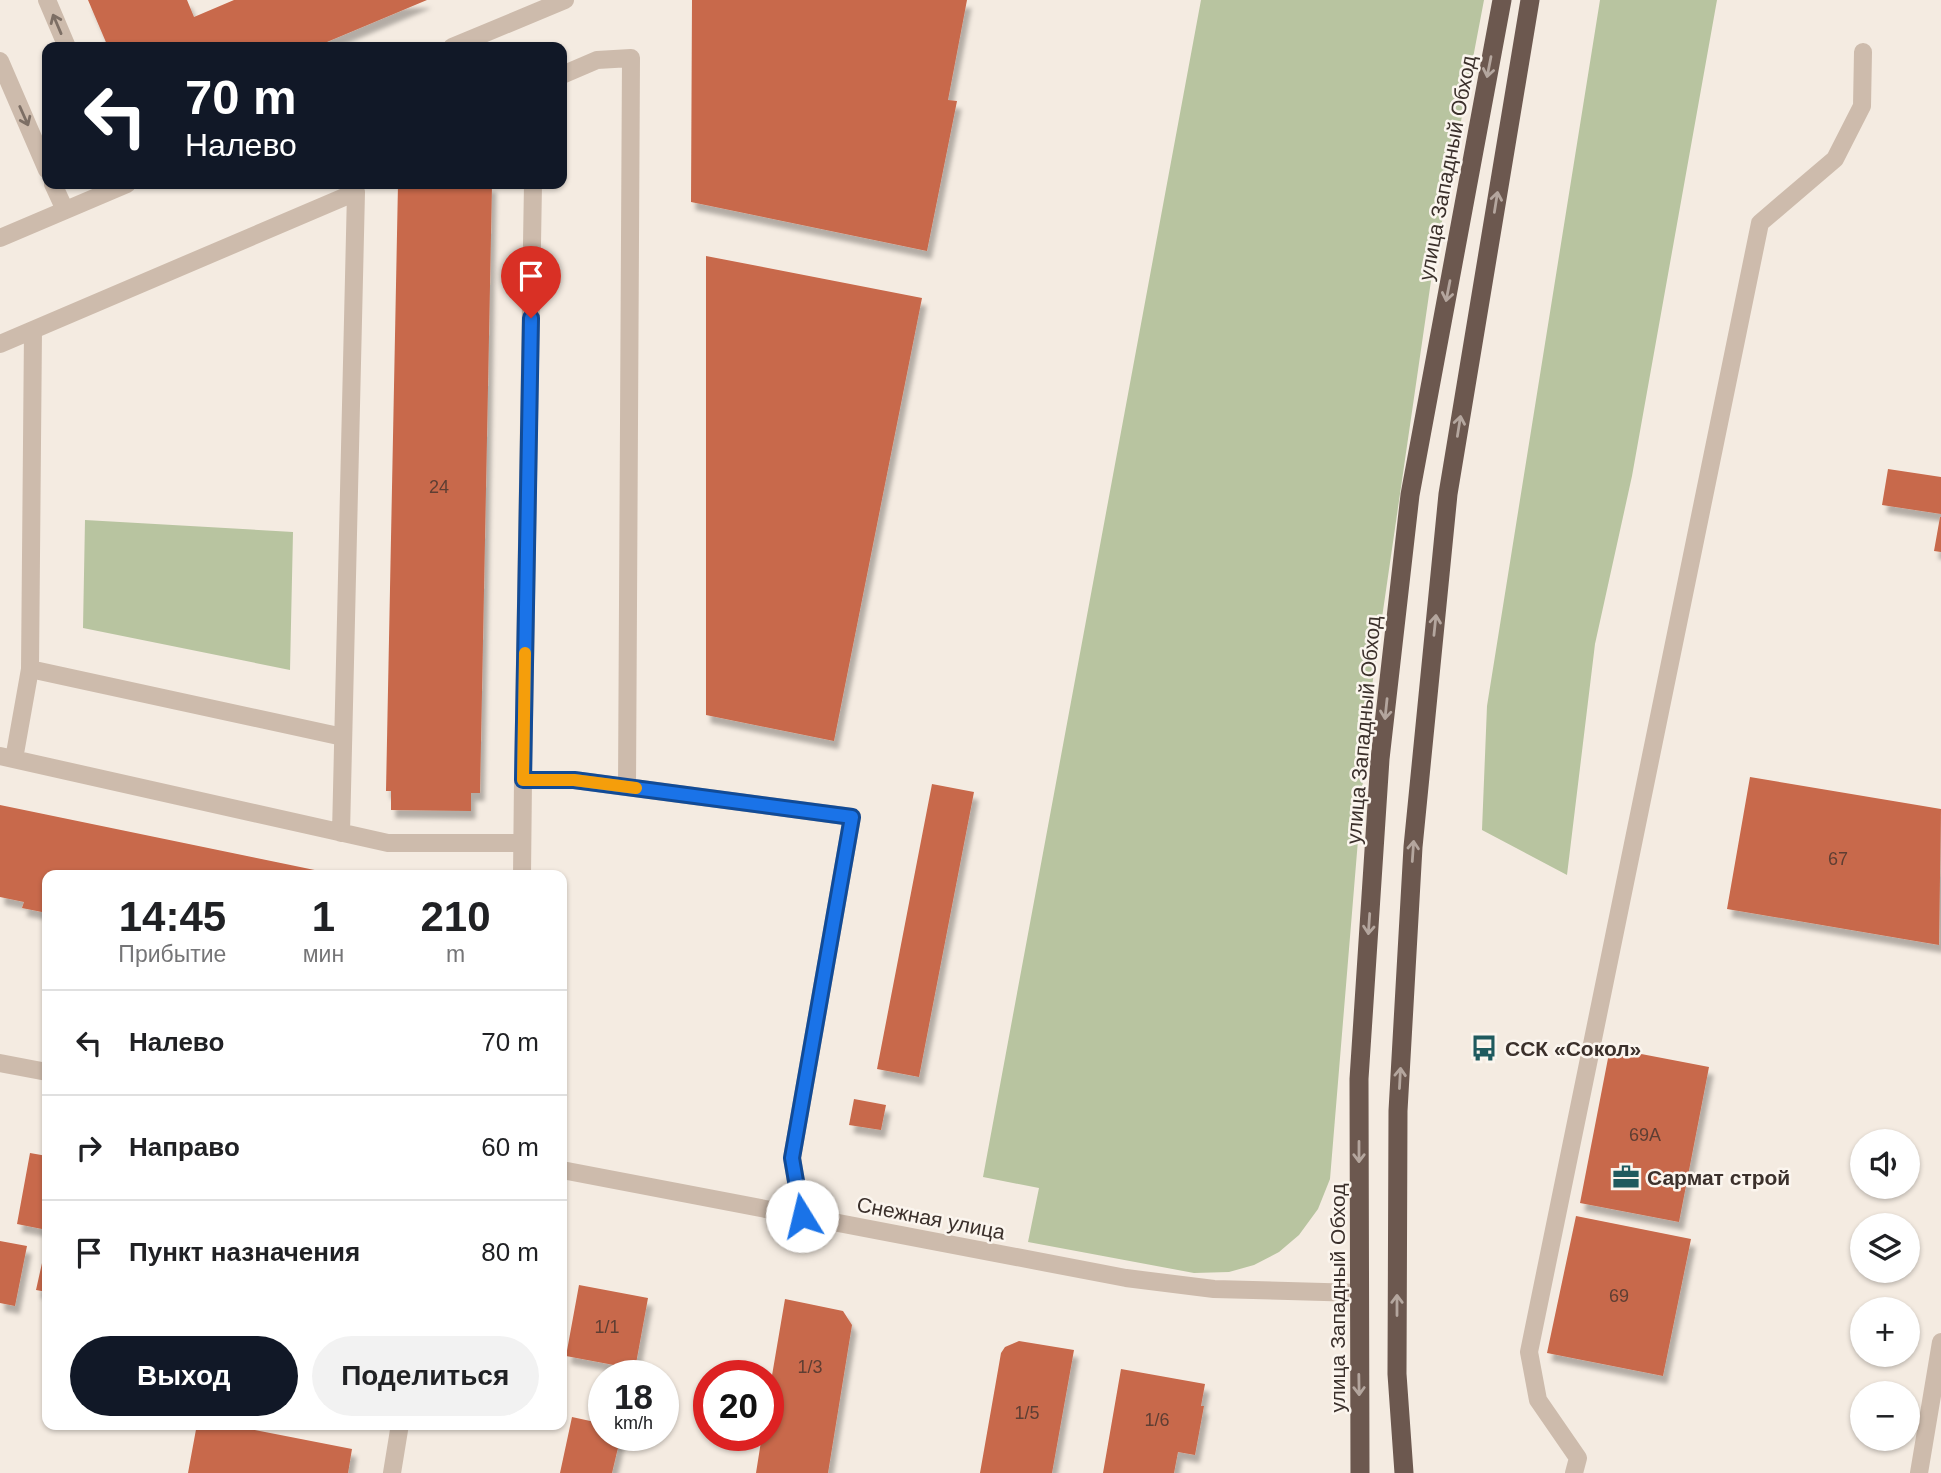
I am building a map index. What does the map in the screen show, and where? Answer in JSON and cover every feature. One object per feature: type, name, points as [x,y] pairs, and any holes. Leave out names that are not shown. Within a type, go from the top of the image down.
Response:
[{"type":"highway","name":"улица Западный Обход","points":[[1360,1473],[1359,1079],[1380,759],[1410,495],[1502,0]]},
{"type":"highway","points":[[1404,1473],[1397,1374],[1398,1111],[1413,847],[1448,494],[1530,0]]},
{"type":"street","points":[[47,0],[65,42]]},
{"type":"street","points":[[464,42],[565,0]]},
{"type":"street","points":[[1574,1473],[1578,1458],[1538,1400],[1529,1352],[1760,223],[1835,159],[1861,106],[1863,52]]},
{"type":"street","points":[[567,73],[597,60],[631,58],[627,787]]},
{"type":"street","points":[[0,61],[42,158]]},
{"type":"street","points":[[55,189],[65,210]]},
{"type":"street","points":[[0,238],[114,189]]},
{"type":"street","points":[[522,870],[533,189]]},
{"type":"street","points":[[0,344],[356,192],[341,833]]},
{"type":"street","points":[[33,330],[30,669],[7,757],[388,844],[522,844]]},
{"type":"street","points":[[30,669],[343,737]]},
{"type":"street","points":[[523,780],[574,780],[852,817],[792,1158],[802,1216]]},
{"type":"street","points":[[0,1063],[42,1071]]},
{"type":"street","name":"Снежная улица","points":[[567,1171],[1126,1278],[1214,1289],[1360,1293]]},
{"type":"street","points":[[1919,1473],[1938,1382],[1941,1342]]},
{"type":"street","points":[[392,1473],[400,1430]]},
{"type":"green space","points":[[1201,0],[1484,0],[1432,274],[1369,707],[1330,1179],[1318,1209],[1299,1235],[1279,1252],[1254,1265],[1229,1272],[1194,1273],[1028,1242],[1039,1188],[983,1177]]},
{"type":"green space","points":[[1600,0],[1717,0],[1632,476],[1595,644],[1567,875],[1482,830],[1487,706]]},
{"type":"green space","points":[[85,520],[293,532],[290,670],[83,628]]},
{"type":"building","points":[[88,0],[187,0],[194,17],[234,0],[427,0],[327,42],[106,42]]},
{"type":"building","points":[[692,0],[967,0],[948,100],[957,101],[927,251],[691,202]]},
{"type":"building","points":[[398,189],[492,189],[480,793],[471,793],[471,811],[391,810],[391,791],[386,791]]},
{"type":"building","points":[[706,256],[922,298],[834,741],[706,715]]},
{"type":"building","points":[[1888,469],[1941,477],[1941,514],[1882,505]]},
{"type":"building","points":[[1941,517],[1941,552],[1934,551]]},
{"type":"building","points":[[1750,777],[1941,809],[1939,945],[1727,909]]},
{"type":"building","points":[[932,784],[974,792],[919,1077],[877,1069]]},
{"type":"building","points":[[0,805],[315,870],[42,870],[42,912],[22,908],[24,902],[0,897]]},
{"type":"building","points":[[1610,1048],[1709,1067],[1679,1222],[1580,1203]]},
{"type":"building","points":[[854,1099],[886,1105],[881,1130],[849,1125]]},
{"type":"building","points":[[30,1153],[42,1155],[42,1229],[17,1224]]},
{"type":"building","points":[[1576,1216],[1691,1239],[1663,1376],[1547,1353]]},
{"type":"building","points":[[0,1241],[27,1246],[15,1306],[0,1303]]},
{"type":"building","points":[[42,1263],[42,1291],[36,1290]]},
{"type":"building","points":[[579,1285],[648,1298],[637,1360],[588,1360],[567,1356]]},
{"type":"building","points":[[785,1299],[843,1311],[852,1325],[828,1473],[756,1473],[759,1451],[784,1451],[784,1360],[775,1360]]},
{"type":"building","points":[[1019,1341],[1074,1350],[1052,1473],[980,1473],[1001,1353],[1005,1347]]},
{"type":"building","points":[[1121,1369],[1205,1384],[1195,1455],[1178,1452],[1174,1473],[1103,1473]]},
{"type":"building","points":[[572,1417],[588,1420],[588,1451],[617,1451],[612,1473],[560,1473]]},
{"type":"building","points":[[196,1430],[255,1430],[352,1449],[348,1473],[188,1473]]},
{"type":"slow traffic","points":[[525,653],[523,780],[574,780],[636,788]]},
{"type":"place","name":"ССК «Сокол»","points":[[1484,1048]]},
{"type":"place","name":"Сармат строй","points":[[1626,1177]]},
{"type":"route","points":[[531,318],[523,780],[574,780],[852,817],[792,1158],[802,1216]]}]
